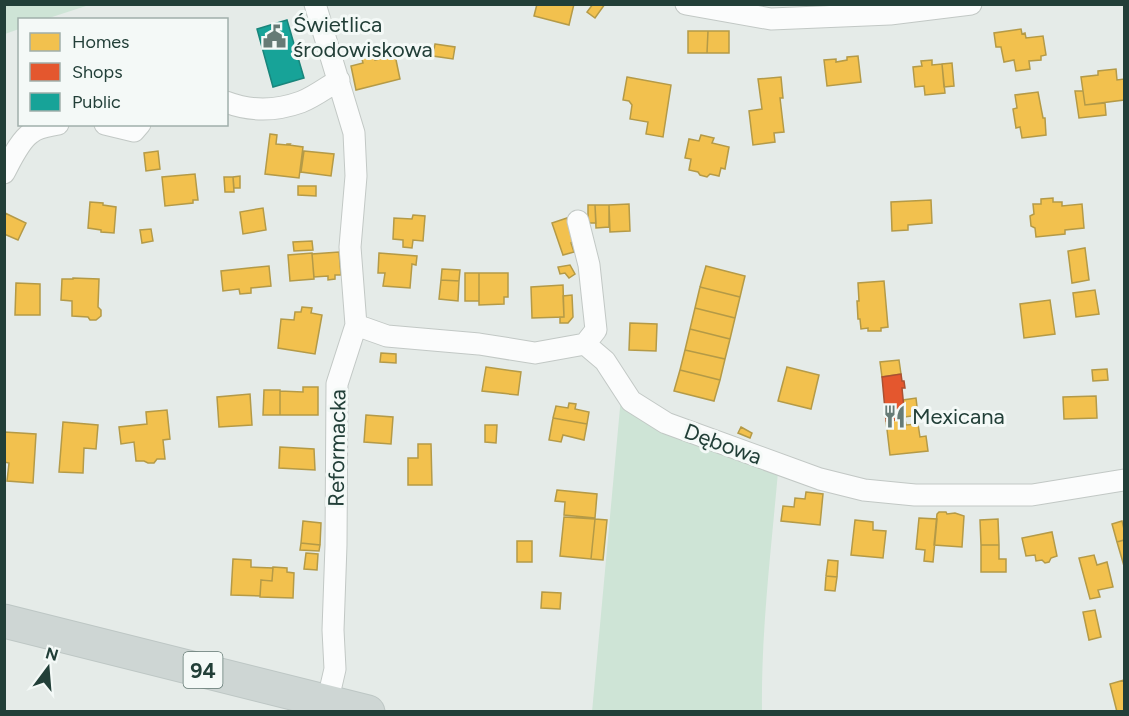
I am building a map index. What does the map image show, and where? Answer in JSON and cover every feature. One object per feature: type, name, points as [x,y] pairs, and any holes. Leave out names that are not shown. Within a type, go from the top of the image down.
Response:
[{"type":"main road","name":"94","points":[[4,621],[327,706],[368,711]]},
{"type":"street","name":"Reformacka","points":[[315,4],[354,133],[356,176],[350,247],[356,325],[337,384],[334,669],[327,706]]},
{"type":"street","points":[[686,4],[771,19],[890,14],[971,4]]},
{"type":"street","points":[[228,103],[240,107],[269,110],[303,101],[339,80]]},
{"type":"street","points":[[4,173],[16,150],[31,132],[48,126]]},
{"type":"street","points":[[115,126],[134,130],[138,126]]},
{"type":"street","points":[[356,325],[387,336],[535,353],[585,344],[596,330],[589,265],[578,221]]},
{"type":"street","name":"Dębowa","points":[[585,344],[605,361],[632,401],[666,423],[820,479],[864,490],[915,495],[1032,495],[1125,480]]},
{"type":"green space","points":[[5,4],[89,5],[49,18],[18,18],[18,29],[5,34]]},
{"type":"green space","points":[[621,397],[778,472],[765,621],[762,711],[592,712]]},
{"type":"building: Homes","points":[[537,4],[574,4],[569,25],[534,16]]},
{"type":"building: Homes","points":[[593,4],[605,4],[595,18],[587,12]]},
{"type":"building: Homes","points":[[1021,29],[1026,38],[1043,36],[1046,55],[1041,56],[1041,60],[1029,61],[1030,69],[1016,71],[1014,60],[1004,62],[1001,47],[996,47],[994,33]]},
{"type":"building: Homes","points":[[688,31],[708,31],[707,53],[688,53]]},
{"type":"building: Homes","points":[[708,31],[729,31],[729,53],[707,53]]},
{"type":"building: Homes","points":[[435,44],[455,47],[453,59],[433,56]]},
{"type":"building: Homes","points":[[373,51],[375,60],[395,55],[400,79],[356,90],[351,66],[363,63],[361,55]]},
{"type":"building: Homes","points":[[858,56],[861,82],[827,86],[824,60],[836,59],[836,62],[847,60],[847,57]]},
{"type":"building: Homes","points":[[932,60],[932,65],[942,64],[945,93],[925,95],[924,86],[915,87],[913,67],[922,66],[921,61]]},
{"type":"building: Homes","points":[[952,63],[954,86],[944,87],[942,64]]},
{"type":"building: Homes","points":[[1116,69],[1117,80],[1124,79],[1124,100],[1085,105],[1081,77],[1098,75],[1098,71]]},
{"type":"building: Homes","points":[[627,77],[671,85],[663,137],[646,134],[648,122],[630,119],[632,105],[629,101],[623,100]]},
{"type":"building: Homes","points":[[781,77],[783,98],[780,98],[784,132],[774,133],[775,142],[753,145],[749,111],[762,109],[758,79]]},
{"type":"building: Homes","points":[[1075,91],[1083,91],[1085,105],[1105,103],[1106,115],[1079,118]]},
{"type":"building: Homes","points":[[1038,92],[1043,118],[1045,118],[1046,135],[1022,138],[1020,127],[1016,128],[1013,109],[1017,108],[1015,95]]},
{"type":"building: Homes","points":[[270,134],[277,135],[276,144],[303,147],[299,178],[265,174]]},
{"type":"building: Homes","points":[[701,135],[714,138],[712,143],[729,147],[725,169],[721,168],[719,176],[710,174],[707,177],[689,170],[691,159],[685,158],[689,139],[699,141]]},
{"type":"building: Homes","points":[[158,151],[160,169],[146,171],[144,153]]},
{"type":"building: Homes","points":[[304,151],[334,154],[331,176],[301,172]]},
{"type":"building: Homes","points":[[195,174],[198,200],[193,200],[193,203],[165,206],[162,177]]},
{"type":"building: Homes","points":[[240,176],[240,188],[234,188],[233,177]]},
{"type":"building: Homes","points":[[224,177],[233,177],[234,192],[225,192]]},
{"type":"building: Homes","points":[[298,186],[316,186],[316,196],[298,195]]},
{"type":"building: Homes","points":[[1053,198],[1053,202],[1062,202],[1062,206],[1082,204],[1084,228],[1065,230],[1065,234],[1036,237],[1030,216],[1034,214],[1033,204],[1041,204],[1041,199]]},
{"type":"building: Homes","points":[[931,200],[932,223],[908,225],[908,230],[892,231],[891,202]]},
{"type":"building: Homes","points":[[90,202],[116,207],[114,233],[88,228]]},
{"type":"building: Homes","points":[[629,204],[630,231],[610,232],[609,205]]},
{"type":"building: Homes","points":[[588,205],[595,205],[596,223],[588,223]]},
{"type":"building: Homes","points":[[595,205],[609,205],[609,227],[596,228]]},
{"type":"building: Homes","points":[[263,208],[266,230],[243,234],[240,212]]},
{"type":"building: Homes","points":[[5,213],[26,223],[18,240],[4,234]]},
{"type":"building: Homes","points":[[413,215],[425,216],[423,241],[413,240],[412,248],[403,247],[403,240],[393,239],[394,218],[412,219]]},
{"type":"building: Homes","points":[[567,218],[575,241],[571,243],[574,252],[563,255],[552,223]]},
{"type":"building: Homes","points":[[151,229],[153,241],[142,243],[140,230]]},
{"type":"building: Homes","points":[[312,241],[313,250],[294,251],[293,242]]},
{"type":"building: Homes","points":[[1085,248],[1089,280],[1072,283],[1068,251]]},
{"type":"building: Homes","points":[[339,252],[341,275],[335,275],[335,279],[328,280],[328,276],[314,277],[312,254]]},
{"type":"building: Homes","points":[[312,253],[314,279],[290,281],[288,255]]},
{"type":"building: Homes","points":[[379,253],[417,256],[416,265],[412,264],[410,288],[383,286],[385,273],[378,273]]},
{"type":"building: Homes","points":[[570,265],[575,274],[569,278],[565,273],[560,274],[558,267]]},
{"type":"building: Homes","points":[[269,266],[271,286],[251,288],[251,293],[240,294],[239,289],[223,291],[221,271]]},
{"type":"building: Homes","points":[[706,266],[745,276],[740,297],[700,287]]},
{"type":"building: Homes","points":[[442,269],[460,270],[459,281],[441,280]]},
{"type":"building: Homes","points":[[465,273],[479,273],[479,301],[465,301]]},
{"type":"building: Homes","points":[[479,273],[508,273],[508,297],[504,297],[504,304],[479,305]]},
{"type":"building: Homes","points":[[62,279],[99,279],[98,307],[101,310],[101,316],[96,320],[72,316],[72,301],[61,300]]},
{"type":"building: Homes","points":[[441,280],[459,281],[458,301],[439,299]]},
{"type":"building: Homes","points":[[884,281],[888,327],[881,328],[881,331],[861,329],[860,319],[858,319],[858,283]]},
{"type":"building: Homes","points":[[16,283],[40,284],[40,315],[15,315]]},
{"type":"building: Homes","points":[[563,285],[564,317],[532,318],[531,287]]},
{"type":"building: Homes","points":[[700,287],[740,297],[735,318],[695,308]]},
{"type":"building: Homes","points":[[1095,290],[1099,314],[1076,317],[1073,293]]},
{"type":"building: Homes","points":[[572,295],[573,317],[568,323],[560,323],[560,317],[564,317],[563,296]]},
{"type":"building: Homes","points":[[1050,300],[1055,334],[1024,338],[1020,304]]},
{"type":"building: Homes","points":[[302,307],[312,308],[311,313],[322,315],[315,354],[278,348],[281,319],[294,320],[295,312],[301,312]]},
{"type":"building: Homes","points":[[695,308],[735,318],[730,339],[690,329]]},
{"type":"building: Homes","points":[[630,323],[657,324],[656,351],[629,350]]},
{"type":"building: Homes","points":[[690,329],[730,339],[725,359],[685,350]]},
{"type":"building: Homes","points":[[685,350],[725,359],[720,380],[680,370]]},
{"type":"building: Homes","points":[[381,353],[396,354],[396,363],[380,362]]},
{"type":"building: Homes","points":[[899,360],[901,374],[882,377],[880,362]]},
{"type":"building: Homes","points":[[486,367],[521,372],[518,395],[482,391]]},
{"type":"building: Homes","points":[[787,367],[819,375],[811,409],[778,401]]},
{"type":"building: Homes","points":[[1107,369],[1108,380],[1093,381],[1092,370]]},
{"type":"building: Homes","points":[[680,370],[720,380],[714,401],[674,391]]},
{"type":"building: Homes","points":[[303,387],[318,387],[318,415],[280,415],[280,391],[303,392]]},
{"type":"building: Homes","points":[[264,390],[280,390],[280,415],[263,415]]},
{"type":"building: Homes","points":[[250,394],[252,425],[219,427],[217,397]]},
{"type":"building: Homes","points":[[1096,396],[1097,418],[1064,419],[1063,397]]},
{"type":"building: Homes","points":[[916,398],[918,415],[905,417],[903,400]]},
{"type":"building: Homes","points":[[569,403],[576,404],[575,409],[589,412],[587,424],[553,418],[556,406],[568,408]]},
{"type":"building: Homes","points":[[167,410],[170,439],[163,440],[165,459],[157,459],[154,463],[136,461],[134,442],[121,444],[119,427],[147,424],[146,412]]},
{"type":"building: Homes","points":[[366,415],[393,417],[391,444],[364,442]]},
{"type":"building: Homes","points":[[553,418],[587,424],[584,440],[563,435],[561,442],[549,440]]},
{"type":"building: Homes","points":[[905,419],[906,425],[918,424],[920,437],[926,436],[928,451],[890,455],[886,421]]},
{"type":"building: Homes","points":[[63,422],[98,425],[96,449],[84,448],[83,473],[59,472]]},
{"type":"building: Homes","points":[[485,425],[497,425],[496,443],[485,442]]},
{"type":"building: Homes","points":[[741,427],[752,433],[750,438],[738,433]]},
{"type":"building: Homes","points":[[4,432],[36,434],[33,483],[7,481],[9,463],[4,462]]},
{"type":"building: Homes","points":[[418,444],[431,444],[432,485],[408,485],[408,458],[418,458]]},
{"type":"building: Homes","points":[[280,447],[314,449],[315,470],[279,468]]},
{"type":"building: Homes","points":[[557,490],[597,494],[595,518],[564,515],[565,502],[555,501]]},
{"type":"building: Homes","points":[[806,492],[823,494],[820,525],[781,521],[783,506],[794,507],[795,498],[805,499]]},
{"type":"building: Homes","points":[[939,512],[964,516],[962,547],[934,545]]},
{"type":"building: Homes","points":[[564,517],[595,519],[591,559],[560,556]]},
{"type":"building: Homes","points":[[919,518],[937,519],[933,562],[924,561],[925,550],[916,549]]},
{"type":"building: Homes","points":[[595,519],[607,520],[603,560],[591,559]]},
{"type":"building: Homes","points":[[998,519],[999,545],[981,545],[980,520]]},
{"type":"building: Homes","points":[[855,520],[873,522],[873,530],[886,531],[883,558],[851,555]]},
{"type":"building: Homes","points":[[303,521],[321,523],[320,545],[301,543]]},
{"type":"building: Homes","points":[[1122,521],[1124,540],[1117,542],[1112,524]]},
{"type":"building: Homes","points":[[1052,532],[1057,556],[1045,563],[1042,560],[1036,561],[1035,555],[1026,556],[1022,538]]},
{"type":"building: Homes","points":[[1124,540],[1124,566],[1117,542]]},
{"type":"building: Homes","points":[[517,541],[532,541],[532,562],[517,562]]},
{"type":"building: Homes","points":[[301,543],[320,545],[319,551],[300,550]]},
{"type":"building: Homes","points":[[981,545],[999,545],[999,559],[1006,559],[1006,572],[981,572]]},
{"type":"building: Homes","points":[[306,553],[318,554],[317,570],[304,569]]},
{"type":"building: Homes","points":[[1094,555],[1097,565],[1107,562],[1113,587],[1098,590],[1100,597],[1090,599],[1079,558]]},
{"type":"building: Homes","points":[[233,559],[251,560],[251,567],[273,568],[272,581],[261,580],[260,596],[231,595]]},
{"type":"building: Homes","points":[[828,560],[838,561],[837,577],[826,576]]},
{"type":"building: Homes","points":[[273,567],[287,568],[287,572],[294,573],[293,598],[260,597],[261,580],[272,581]]},
{"type":"building: Homes","points":[[826,576],[837,577],[835,591],[825,590]]},
{"type":"building: Homes","points":[[542,592],[561,593],[560,609],[541,608]]},
{"type":"building: Homes","points":[[1095,610],[1101,637],[1089,640],[1083,612]]},
{"type":"building: Homes","points":[[1124,680],[1124,712],[1117,712],[1110,684]]},
{"type":"building: Shops","points":[[901,374],[905,388],[902,388],[905,419],[886,421],[882,377]]},
{"type":"building: Public","points":[[287,20],[304,78],[273,87],[257,29]]},
{"type":"place","name":"Świetlica środowiskowa","points":[[275,37]]},
{"type":"place","name":"Mexicana","points":[[894,416]]}]
